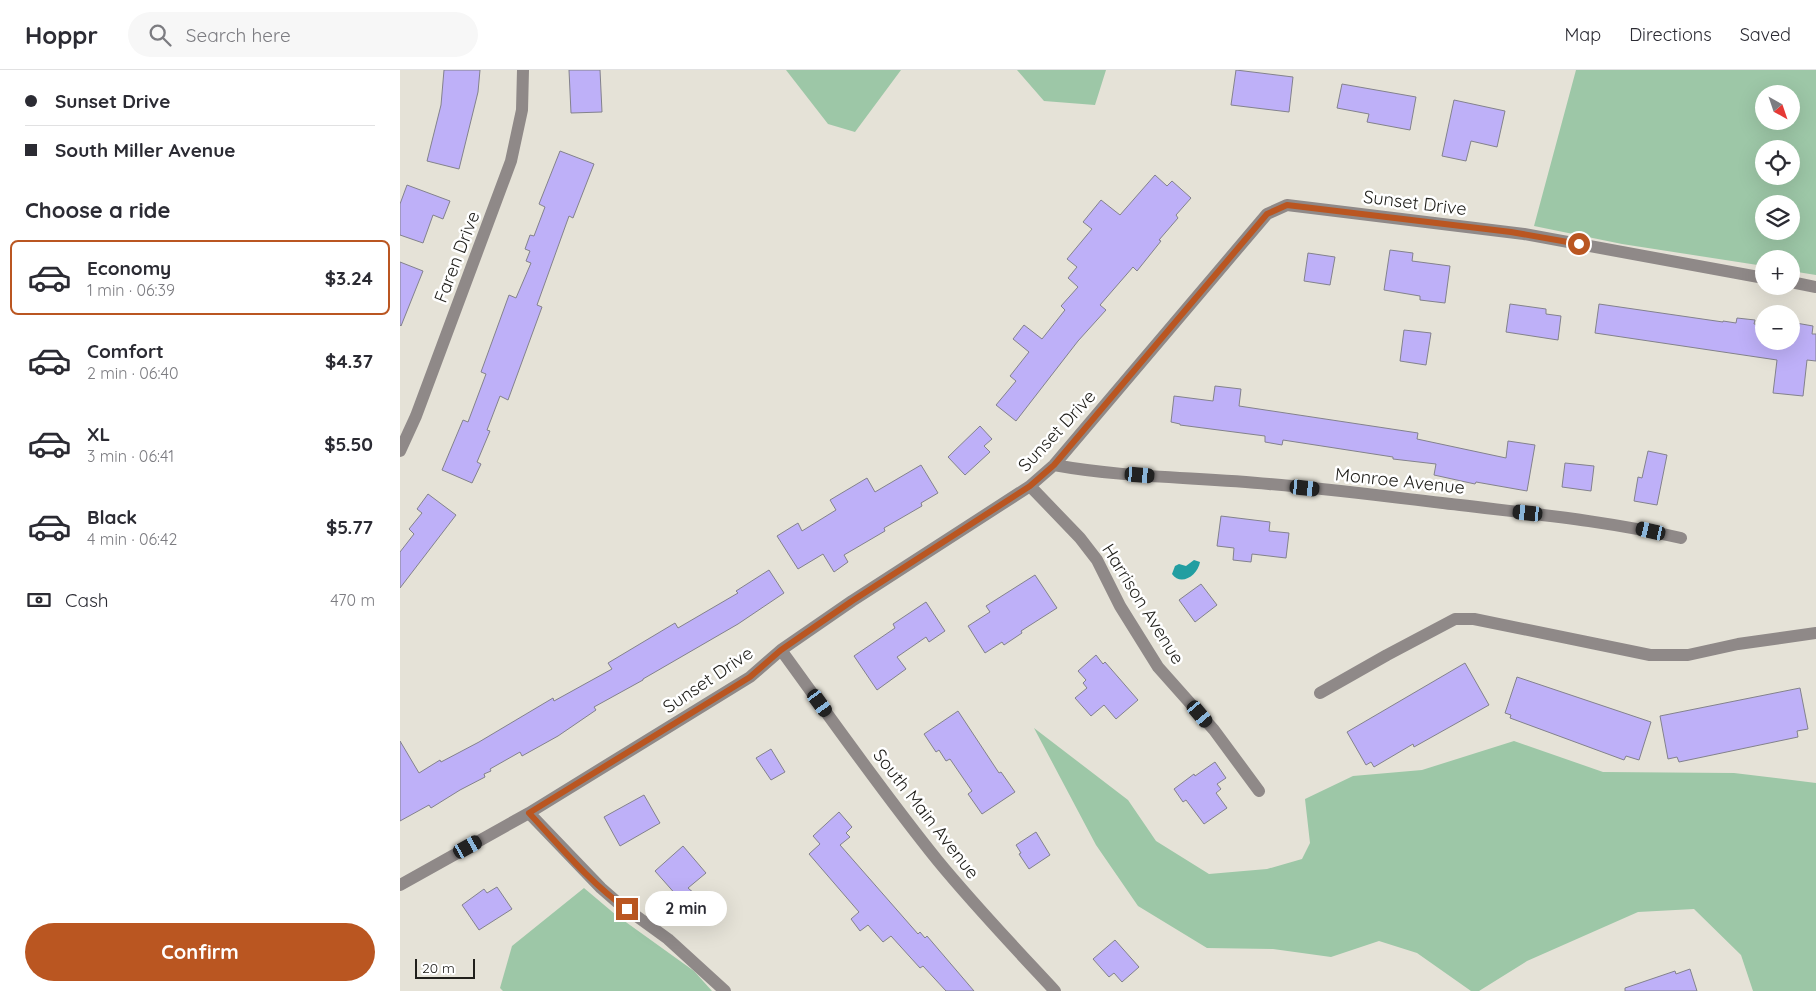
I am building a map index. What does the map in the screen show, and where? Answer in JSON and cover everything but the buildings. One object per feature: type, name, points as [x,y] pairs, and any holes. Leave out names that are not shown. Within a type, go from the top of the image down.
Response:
[{"type":"street","name":"Faren Drive","points":[[400,451],[416,416],[511,161],[522,110],[523,70]]},
{"type":"street","name":"Sunset Drive","points":[[400,885],[529,813],[750,677],[781,650],[862,594],[1030,486],[1054,465],[1267,214],[1287,205],[1524,234],[1755,276]]},
{"type":"street","points":[[1800,284],[1816,287]]},
{"type":"street","name":"Monroe Avenue","points":[[1054,465],[1092,471],[1156,477],[1268,484],[1559,516],[1636,527],[1681,538]]},
{"type":"street","name":"Harrison Avenue","points":[[1030,486],[1080,538],[1097,560],[1120,606],[1158,667],[1214,730],[1259,791]]},
{"type":"street","points":[[1320,693],[1454,619],[1474,619],[1650,655],[1688,655],[1738,644],[1816,633]]},
{"type":"street","name":"South Main Avenue","points":[[781,650],[937,859],[977,908],[1055,991]]},
{"type":"street","points":[[529,813],[616,902],[668,939],[725,991]]},
{"type":"green space","points":[[786,70],[901,70],[855,132],[828,124]]},
{"type":"green space","points":[[1017,70],[1106,70],[1095,105],[1044,101]]},
{"type":"green space","points":[[1576,70],[1816,70],[1816,275],[1800,272],[1800,250],[1755,250],[1755,265],[1622,244],[1534,226]]},
{"type":"green space","points":[[1034,728],[1128,800],[1156,841],[1209,874],[1267,869],[1302,859],[1310,843],[1305,799],[1353,776],[1422,770],[1514,741],[1603,772],[1734,773],[1816,783],[1816,991],[1753,991],[1741,955],[1694,909],[1638,912],[1527,961],[1479,991],[1471,991],[1417,953],[1379,941],[1331,957],[1273,949],[1207,948],[1138,906],[1096,845]]},
{"type":"green space","points":[[584,888],[616,915],[694,971],[712,991],[503,991],[500,988],[512,946]]},
{"type":"water","points":[[1194,560],[1200,562],[1199,567],[1189,578],[1180,579],[1172,574],[1175,566],[1179,564],[1186,566]]},
{"type":"route","points":[[627,909],[616,902],[593,881],[529,813],[750,677],[781,650],[852,601],[1030,486],[1054,465],[1267,214],[1287,205],[1511,232],[1579,244]]}]
